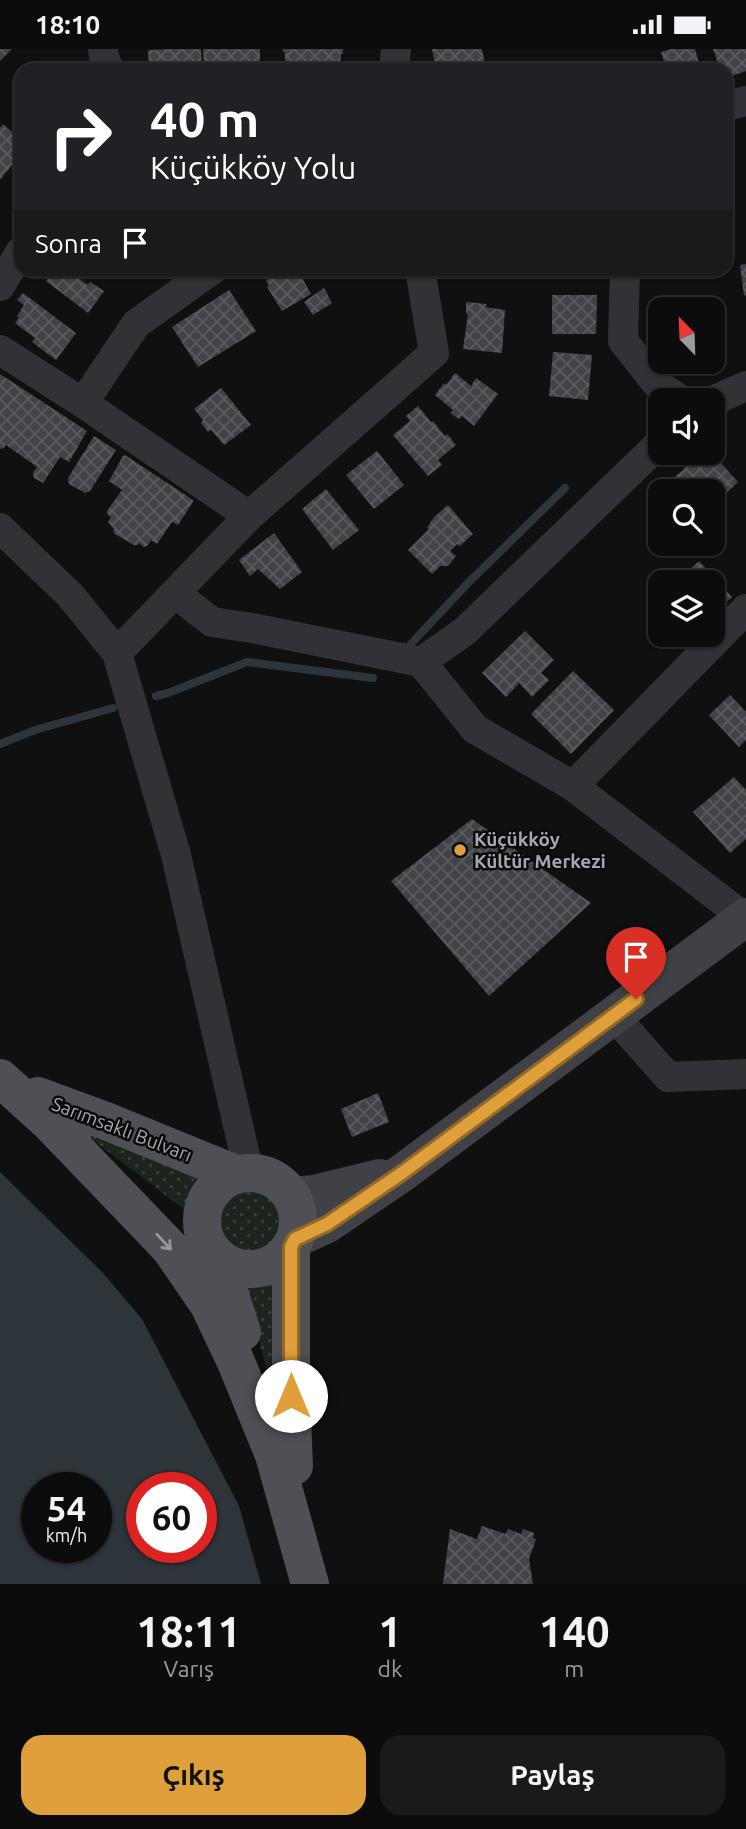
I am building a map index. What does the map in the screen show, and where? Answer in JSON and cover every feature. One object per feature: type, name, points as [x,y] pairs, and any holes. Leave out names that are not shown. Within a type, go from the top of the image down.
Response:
[{"type":"main road","points":[[210,1245],[229,1266],[243,1270],[270,1266],[282,1258],[293,1243],[327,1224],[402,1173],[746,918]]},
{"type":"main road","name":"Sarımsaklı Bulvarı","points":[[3,1082],[242,1173]]},
{"type":"main road","name":"Sarımsaklı Bulvarı","points":[[3,1082],[49,1122],[74,1137],[210,1245]]},
{"type":"main road","points":[[49,1122],[170,1248],[208,1305],[236,1362],[274,1455],[310,1584]]},
{"type":"main road","points":[[274,1455],[266,1403],[201,1217],[212,1191],[223,1181],[242,1173],[261,1174],[273,1179],[283,1186],[297,1209],[299,1224],[293,1243],[291,1396],[297,1535]]},
{"type":"main road","points":[[291,1196],[314,1194],[402,1173]]},
{"type":"street","points":[[0,286],[14,263]]},
{"type":"street","points":[[83,403],[136,324],[202,277]]},
{"type":"street","points":[[117,653],[249,516],[434,353],[421,277]]},
{"type":"street","points":[[625,277],[623,341],[663,388]]},
{"type":"street","points":[[0,350],[249,516]]},
{"type":"street","points":[[725,395],[746,386]]},
{"type":"street","points":[[421,663],[465,631],[648,455]]},
{"type":"street","points":[[0,528],[70,595],[117,653],[176,855],[242,1173]]},
{"type":"street","points":[[175,593],[212,622],[421,663],[475,730],[573,786],[746,918]]},
{"type":"street","points":[[573,786],[746,609]]},
{"type":"street","points":[[614,1016],[668,1077],[746,1074]]},
{"type":"shaded area","points":[[55,1111],[203,1176],[185,1210]]},
{"type":"shaded area","points":[[0,1172],[102,1272],[142,1319],[239,1506],[261,1584],[0,1584]]},
{"type":"shaded area","points":[[250,1186],[268,1192],[276,1200],[282,1218],[276,1236],[268,1244],[250,1250],[232,1244],[224,1236],[218,1218],[224,1200],[232,1192]]},
{"type":"shaded area","points":[[284,1272],[281,1419],[242,1282],[263,1281]]},
{"type":"building","points":[[0,49],[12,49],[0,61]]},
{"type":"building","points":[[201,49],[202,63],[149,63],[148,50]]},
{"type":"building","points":[[203,49],[260,49],[260,63],[204,63]]},
{"type":"building","points":[[283,49],[343,49],[340,63],[285,63]]},
{"type":"building","points":[[432,49],[482,49],[485,63],[435,63]]},
{"type":"building","points":[[671,49],[695,49],[699,63],[665,63],[661,52]]},
{"type":"building","points":[[713,49],[746,49],[746,71],[733,76],[733,63],[718,63]]},
{"type":"building","points":[[3,124],[14,134],[14,163],[0,180],[0,128]]},
{"type":"building","points":[[746,264],[746,295],[744,296],[740,265]]},
{"type":"building","points":[[49,277],[77,277],[104,291],[88,313],[46,281]]},
{"type":"building","points":[[271,277],[301,277],[311,294],[282,311],[267,287],[269,286],[266,280]]},
{"type":"building","points":[[324,288],[332,303],[313,315],[304,302]]},
{"type":"building","points":[[229,290],[256,331],[198,367],[172,327]]},
{"type":"building","points":[[23,293],[76,333],[56,360],[32,342],[35,338],[15,323],[24,305],[17,300]]},
{"type":"building","points":[[552,295],[597,295],[596,334],[552,334]]},
{"type":"building","points":[[466,302],[487,304],[485,307],[505,310],[502,353],[463,349],[468,314]]},
{"type":"building","points":[[553,352],[592,355],[588,400],[549,396]]},
{"type":"building","points":[[455,373],[471,386],[476,378],[498,394],[474,426],[462,416],[459,419],[450,413],[453,410],[435,395]]},
{"type":"building","points":[[0,374],[87,431],[69,462],[60,457],[43,483],[34,478],[33,473],[37,467],[6,445],[0,449]]},
{"type":"building","points":[[221,388],[251,425],[224,445],[211,430],[208,432],[194,409]]},
{"type":"building","points":[[418,406],[456,445],[438,460],[442,465],[428,476],[393,435],[410,421],[406,416]]},
{"type":"building","points":[[94,436],[116,450],[90,491],[85,493],[69,484],[68,478]]},
{"type":"building","points":[[377,451],[404,485],[374,509],[346,475]]},
{"type":"building","points":[[125,455],[193,500],[178,525],[172,522],[157,544],[151,540],[144,547],[139,543],[134,545],[115,534],[108,522],[111,517],[107,511],[122,490],[109,481]]},
{"type":"building","points":[[688,465],[723,465],[738,482],[725,494],[725,479],[675,477]]},
{"type":"building","points":[[326,489],[359,530],[333,550],[302,509]]},
{"type":"building","points":[[448,505],[473,534],[450,551],[456,556],[448,566],[440,566],[432,574],[408,550],[429,529],[427,528],[434,517]]},
{"type":"building","points":[[274,533],[302,572],[280,589],[258,569],[250,576],[239,560]]},
{"type":"building","points":[[699,561],[707,570],[689,570]]},
{"type":"building","points":[[725,589],[732,597],[725,603]]},
{"type":"building","points":[[525,631],[554,660],[541,673],[549,680],[532,697],[519,683],[506,697],[482,673]]},
{"type":"building","points":[[573,671],[614,710],[571,754],[531,714]]},
{"type":"building","points":[[730,695],[746,712],[746,740],[739,747],[709,715]]},
{"type":"building","points":[[734,777],[746,790],[746,839],[730,853],[693,812]]},
{"type":"building","points":[[472,819],[591,903],[489,996],[391,881]]},
{"type":"building","points":[[378,1093],[389,1122],[352,1137],[341,1109]]},
{"type":"building","points":[[482,1526],[506,1534],[508,1529],[521,1534],[523,1529],[534,1533],[533,1538],[536,1539],[529,1559],[533,1584],[443,1584],[450,1529],[477,1539]]},
{"type":"waterway","points":[[410,645],[467,584],[565,488]]},
{"type":"waterway","points":[[156,696],[247,662],[373,678]]},
{"type":"waterway","points":[[0,744],[35,730],[113,708]]},
{"type":"place","name":"Küçükköy Kültür Merkezi","points":[[460,850]]},
{"type":"route","points":[[291,1396],[291,1247],[295,1239],[327,1224],[402,1173],[636,999]]}]
